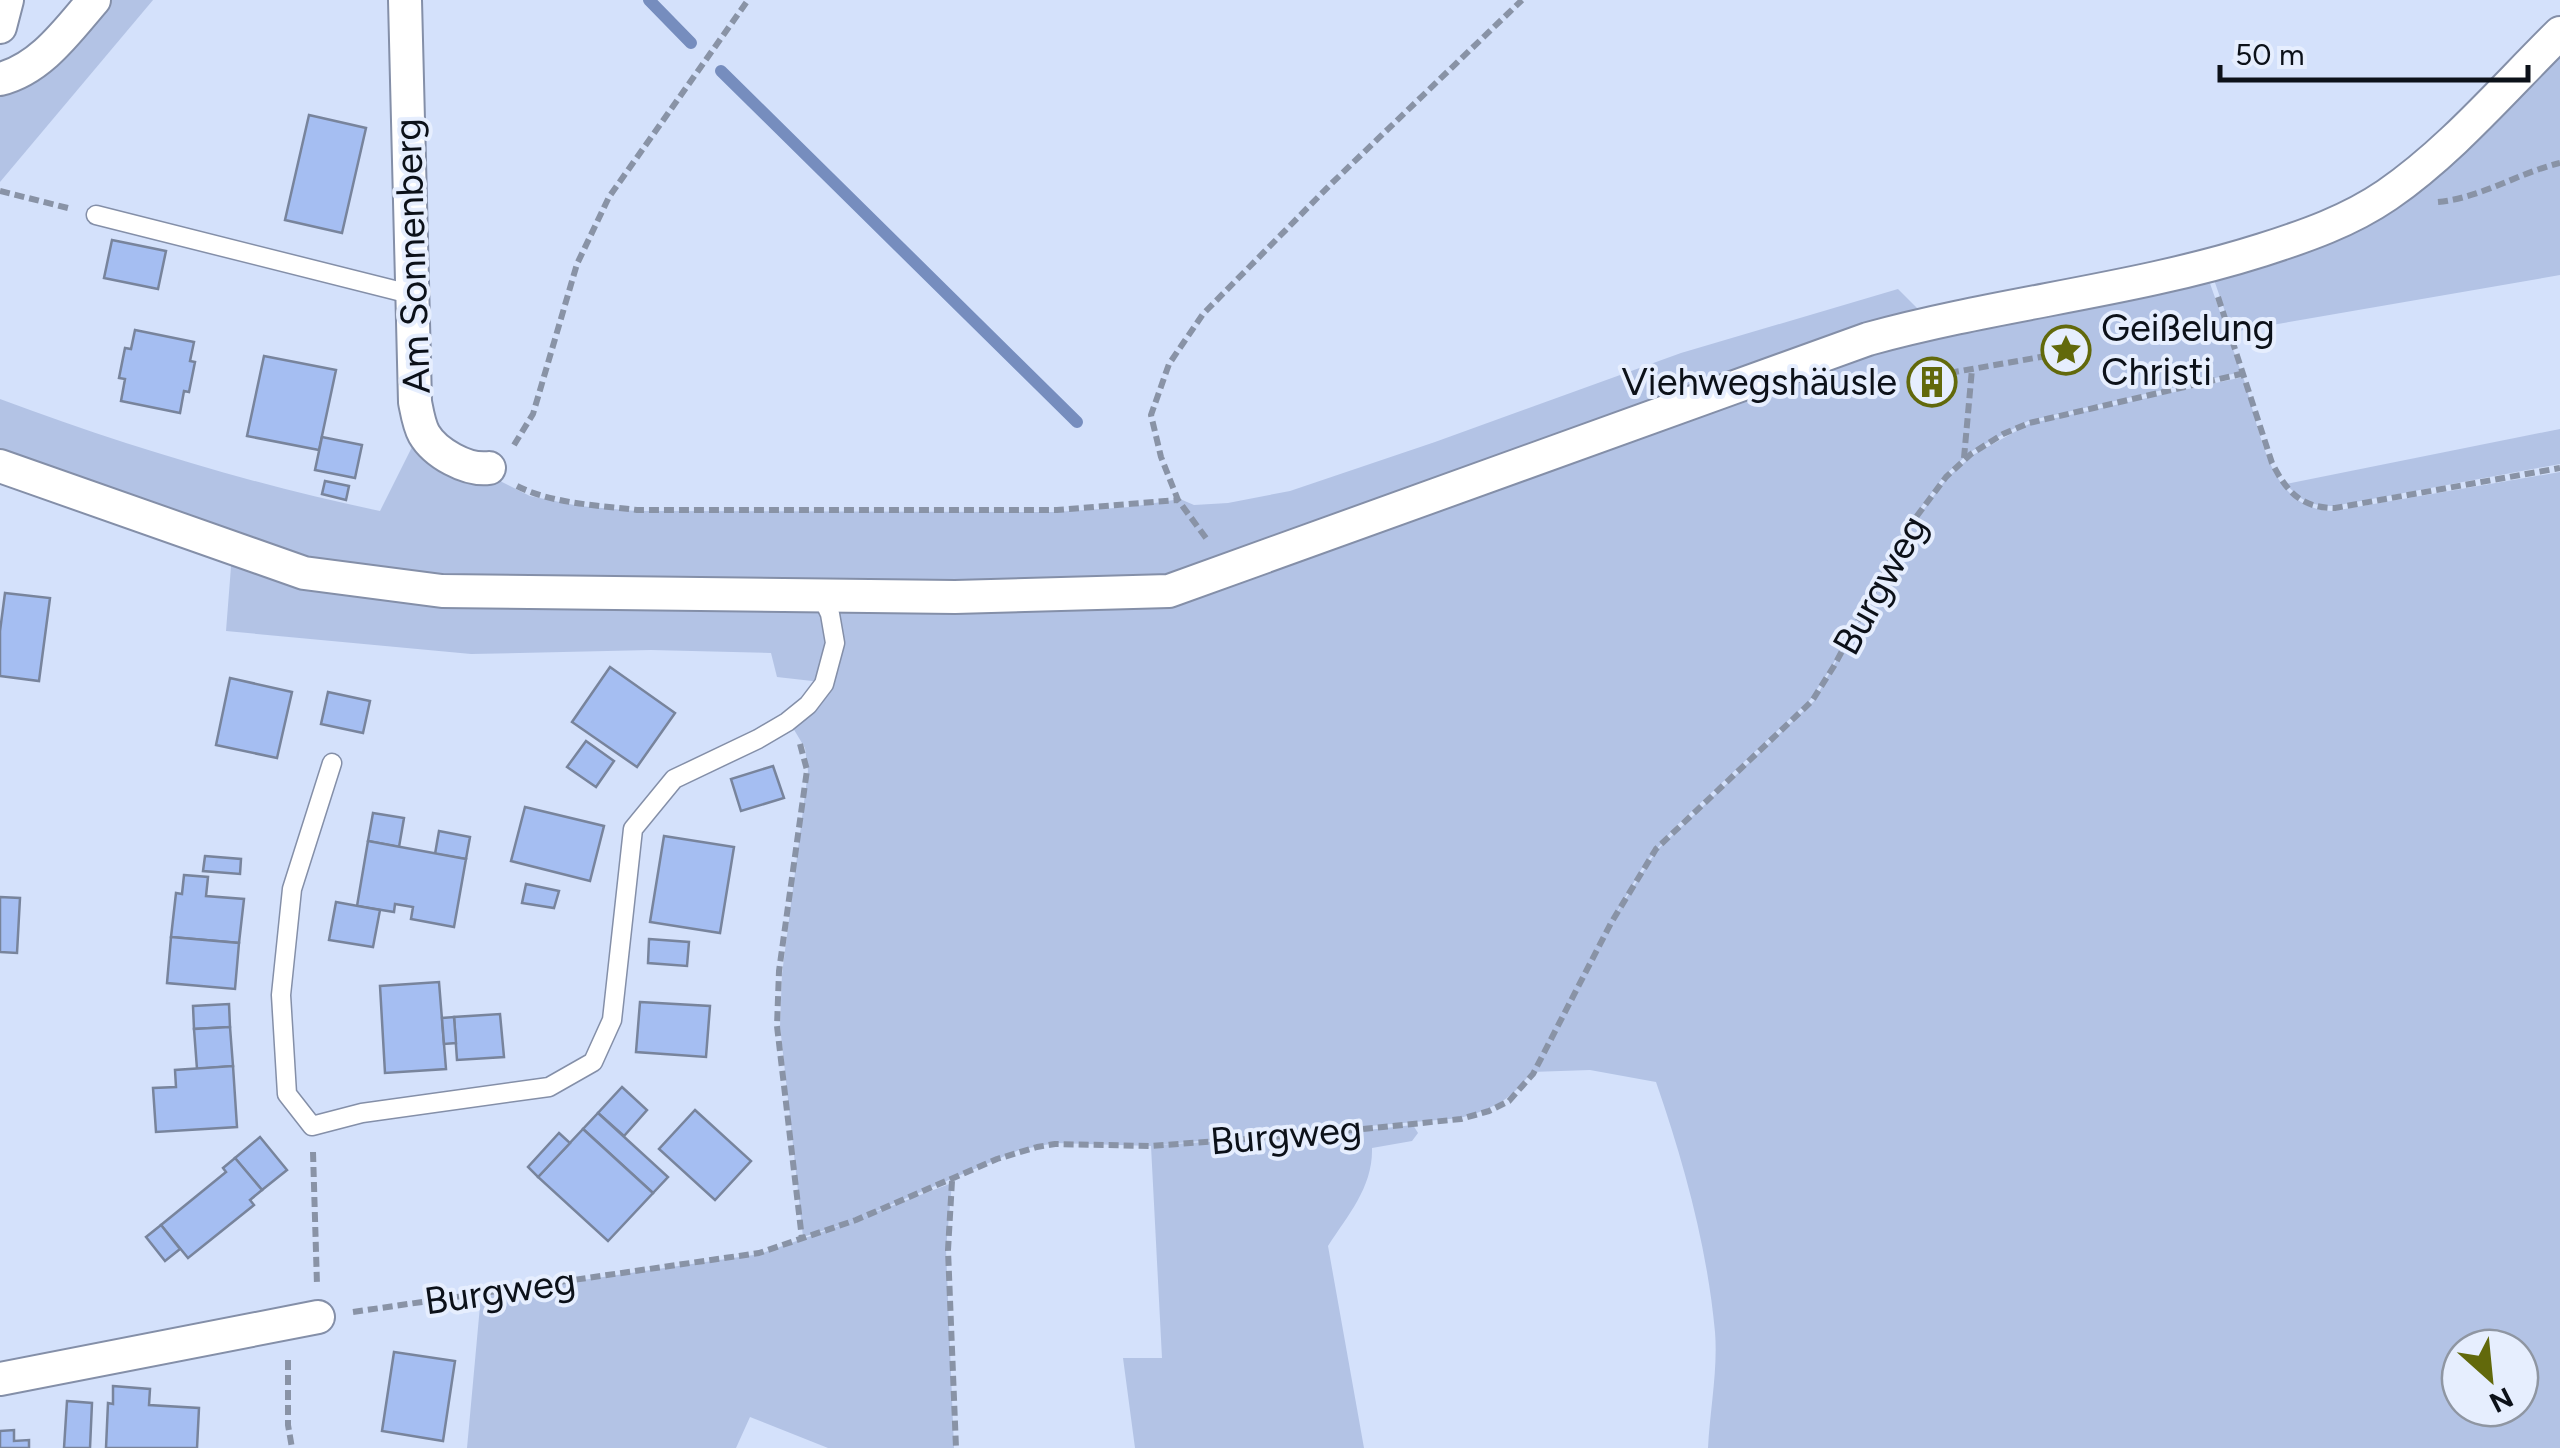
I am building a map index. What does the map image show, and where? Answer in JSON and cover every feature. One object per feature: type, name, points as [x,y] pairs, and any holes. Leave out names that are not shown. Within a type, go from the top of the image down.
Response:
[{"type":"street","points":[[0,27],[7,0]]},
{"type":"street","points":[[0,79],[14,76],[54,46],[94,0]]},
{"type":"street","name":"Am Sonnenberg","points":[[406,0],[415,402],[422,431],[433,446],[458,462],[478,469],[489,468]]},
{"type":"street","points":[[0,466],[304,573],[442,591],[955,598],[1168,591],[1868,339],[1952,317],[2207,267],[2324,230],[2388,194],[2460,132],[2560,33]]},
{"type":"street","points":[[0,1379],[303,1320]]},
{"type":"lane","points":[[96,215],[410,294]]},
{"type":"lane","points":[[332,763],[292,889],[281,995],[287,1094],[312,1126],[362,1113],[549,1087],[593,1062],[612,1020],[633,829],[674,779],[787,722],[808,705],[824,684],[835,644],[830,614],[822,597]]},
{"type":"path","points":[[748,0],[608,197],[577,264],[533,414],[510,452],[489,468],[531,493],[580,504],[637,510],[1018,510],[1178,500]]},
{"type":"path","points":[[1230,571],[1178,500],[1161,457],[1151,414],[1169,364],[1216,301],[1522,0]]},
{"type":"path","points":[[2388,194],[2408,202],[2461,200],[2560,163]]},
{"type":"path","points":[[0,192],[96,215]]},
{"type":"path","points":[[2207,267],[2278,474],[2298,500],[2315,508],[2334,508],[2560,468]]},
{"type":"path","points":[[1949,373],[2052,355],[2067,338],[2060,297]]},
{"type":"path","points":[[1964,460],[1972,370]]},
{"type":"path","name":"Burgweg","points":[[303,1320],[760,1253],[952,1181],[1018,1151],[1055,1144],[1151,1146],[1313,1134],[1461,1120],[1489,1111],[1509,1100],[1533,1074],[1610,923],[1646,863],[1676,827],[1812,701],[1908,528],[1946,476],[2003,434],[2028,423],[2245,374]]},
{"type":"path","points":[[787,722],[804,750],[806,770],[779,971],[777,1026],[802,1238]]},
{"type":"path","points":[[292,1448],[288,1416],[303,1320],[312,1126]]},
{"type":"path","points":[[952,1181],[948,1250],[956,1448]]},
{"type":"shaded area","points":[[102,0],[153,0],[0,182],[0,91]]},
{"type":"shaded area","points":[[2560,41],[2560,275],[2232,332],[2211,271],[2324,235]]},
{"type":"shaded area","points":[[2206,272],[2241,372],[2028,421],[1970,452],[1944,476],[1907,526],[1810,700],[1676,826],[1645,863],[1611,922],[1657,850],[1814,701],[1911,527],[1947,478],[1973,455],[2029,424],[2243,377],[2270,462],[2293,497],[2311,507],[2333,511],[2560,472],[2560,1448],[1708,1448],[1715,1332],[1700,1236],[1676,1143],[1656,1082],[1590,1070],[1531,1072],[1500,1102],[1460,1118],[1155,1145],[1313,1136],[1413,1125],[1418,1133],[1412,1141],[1372,1148],[1364,1188],[1328,1246],[1364,1448],[1135,1448],[1123,1358],[1162,1358],[1151,1146],[1055,1143],[1019,1150],[862,1217],[952,1183],[946,1249],[954,1448],[828,1448],[750,1417],[736,1448],[467,1448],[481,1295],[760,1254],[856,1220],[803,1237],[780,1026],[782,974],[808,771],[805,748],[790,723],[821,682],[777,677],[771,653],[651,650],[471,654],[226,631],[232,554],[0,460],[0,399],[188,462],[380,511],[419,433],[530,496],[579,506],[636,511],[1056,512],[1180,499],[1194,505],[1228,503],[1290,491],[1681,353],[1898,289],[1926,317]]},
{"type":"shaded area","points":[[2560,429],[2560,464],[2334,506],[2307,501],[2286,484]]},
{"type":"building","points":[[309,115],[366,128],[342,233],[285,220]]},
{"type":"building","points":[[112,240],[166,251],[158,289],[104,278]]},
{"type":"building","points":[[135,330],[194,342],[190,361],[195,362],[180,413],[121,401],[125,379],[119,378],[125,348],[131,349]]},
{"type":"building","points":[[264,356],[336,370],[319,450],[247,436]]},
{"type":"building","name":"Viehwegshäusle","points":[[1938,367],[1948,388],[1927,397],[1917,377]]},
{"type":"building","points":[[322,437],[362,445],[355,478],[315,470]]},
{"type":"building","points":[[325,481],[349,486],[346,500],[322,494]]},
{"type":"building","points":[[5,593],[50,598],[39,681],[0,676]]},
{"type":"building","points":[[610,667],[675,713],[637,767],[572,722]]},
{"type":"building","points":[[230,678],[292,692],[277,758],[216,745]]},
{"type":"building","points":[[328,692],[370,701],[363,733],[321,724]]},
{"type":"building","points":[[586,741],[614,761],[596,787],[567,767]]},
{"type":"building","points":[[773,766],[784,798],[741,811],[731,779]]},
{"type":"building","points":[[525,807],[604,826],[590,881],[511,861]]},
{"type":"building","points":[[373,813],[404,818],[399,847],[368,841]]},
{"type":"building","points":[[439,831],[470,837],[466,859],[435,854]]},
{"type":"building","points":[[664,836],[734,847],[720,933],[650,922]]},
{"type":"building","points":[[368,841],[466,859],[454,927],[411,919],[413,907],[395,904],[394,912],[357,906]]},
{"type":"building","points":[[205,856],[241,859],[240,874],[203,871]]},
{"type":"building","points":[[184,875],[208,877],[206,896],[244,899],[239,943],[171,937],[176,893],[182,894]]},
{"type":"building","points":[[526,884],[559,891],[554,908],[522,903]]},
{"type":"building","points":[[0,897],[20,898],[17,953],[0,952]]},
{"type":"building","points":[[336,902],[380,910],[373,947],[329,940]]},
{"type":"building","points":[[171,937],[239,943],[235,989],[167,983]]},
{"type":"building","points":[[649,939],[689,942],[687,966],[648,963]]},
{"type":"building","points":[[439,982],[446,1069],[385,1073],[380,986]]},
{"type":"building","points":[[640,1002],[710,1006],[706,1057],[636,1052]]},
{"type":"building","points":[[229,1004],[230,1027],[194,1029],[193,1006]]},
{"type":"building","points":[[500,1014],[504,1057],[457,1060],[454,1017]]},
{"type":"building","points":[[454,1017],[456,1043],[444,1044],[442,1018]]},
{"type":"building","points":[[230,1027],[233,1066],[197,1069],[194,1029]]},
{"type":"building","points":[[233,1066],[237,1127],[156,1132],[153,1088],[176,1087],[175,1070]]},
{"type":"building","points":[[622,1087],[647,1110],[624,1136],[598,1113]]},
{"type":"building","points":[[695,1110],[751,1161],[715,1200],[659,1149]]},
{"type":"building","points":[[598,1113],[668,1177],[653,1193],[583,1129]]},
{"type":"building","points":[[583,1129],[653,1193],[608,1241],[538,1177]]},
{"type":"building","points":[[559,1133],[570,1143],[538,1177],[528,1167]]},
{"type":"building","points":[[260,1137],[287,1170],[262,1190],[235,1158]]},
{"type":"building","points":[[235,1158],[262,1190],[250,1200],[254,1205],[188,1258],[161,1225],[226,1172],[223,1168]]},
{"type":"building","points":[[161,1225],[180,1249],[165,1261],[146,1237]]},
{"type":"building","points":[[394,1352],[455,1361],[443,1441],[382,1431]]},
{"type":"building","points":[[113,1386],[150,1389],[149,1405],[199,1408],[197,1448],[106,1448],[108,1403],[113,1404]]},
{"type":"building","points":[[67,1401],[92,1403],[90,1448],[64,1448]]},
{"type":"building","points":[[14,1430],[14,1441],[29,1440],[29,1448],[0,1448],[0,1431]]},
{"type":"waterway","points":[[649,0],[691,43]]},
{"type":"waterway","points":[[721,71],[1077,422]]},
{"type":"place","name":"Geißelung Christi","points":[[2066,350]]},
{"type":"place","name":"Viehwegshäusle","points":[[1932,382]]}]
